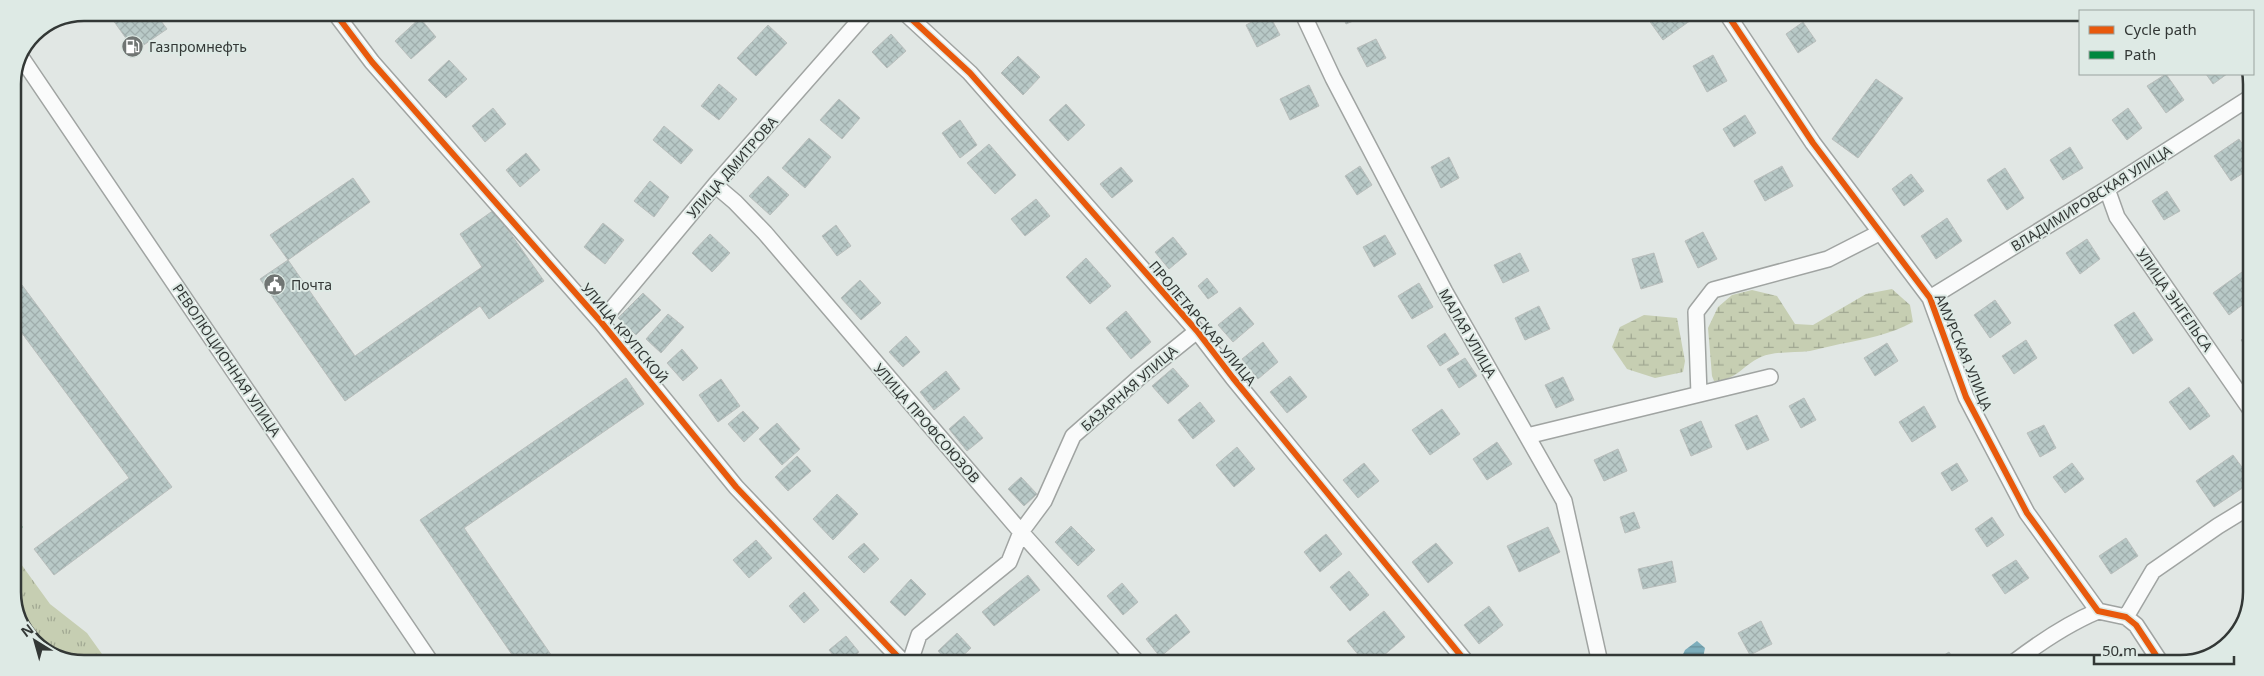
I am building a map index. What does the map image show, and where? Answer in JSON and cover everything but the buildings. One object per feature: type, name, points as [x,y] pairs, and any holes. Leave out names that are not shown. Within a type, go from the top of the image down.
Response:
[{"type":"street","name":"УЛИЦА КРУПСКОЙ","points":[[341,21],[372,62],[600,322],[736,487],[897,655]]},
{"type":"street","name":"УЛИЦА ДМИТРОВА","points":[[600,322],[859,21]]},
{"type":"street","name":"ПРОЛЕТАРСКАЯ УЛИЦА","points":[[913,21],[970,73],[1197,330],[1233,378],[1460,655]]},
{"type":"street","name":"МАЛАЯ УЛИЦА","points":[[1306,21],[1445,292],[1564,501],[1598,655]]},
{"type":"street","name":"АМУРСКАЯ УЛИЦА","points":[[1731,21],[1813,143],[1879,233],[1930,298],[1966,397],[2027,513],[2098,611]]},
{"type":"street","name":"РЕВОЛЮЦИОННАЯ УЛИЦА","points":[[25,63],[426,655]]},
{"type":"street","name":"ВЛАДИМИРОВСКАЯ УЛИЦА","points":[[1930,298],[2107,189],[2243,101]]},
{"type":"street","name":"УЛИЦА ПРОФСОЮЗОВ","points":[[716,185],[765,234],[1021,532],[1131,655]]},
{"type":"street","name":"УЛИЦА ЭНГЕЛЬСА","points":[[2107,189],[2118,217],[2243,399]]},
{"type":"street","points":[[1699,394],[1696,312],[1712,290],[1828,259],[1879,233]]},
{"type":"street","name":"БАЗАРНАЯ УЛИЦА","points":[[912,655],[919,635],[1009,562],[1021,532],[1044,501],[1073,436],[1140,376],[1197,330]]},
{"type":"street","points":[[1527,436],[1770,377]]},
{"type":"street","points":[[2126,617],[2153,571],[2243,511]]},
{"type":"street","points":[[2023,655],[2076,620],[2098,611],[2126,617],[2136,625],[2155,655]]},
{"type":"green space","points":[[1892,289],[1910,305],[1913,322],[1895,330],[1868,338],[1810,351],[1767,355],[1754,361],[1729,378],[1714,381],[1708,328],[1718,307],[1732,295],[1752,290],[1777,296],[1795,324],[1813,325],[1866,294]]},
{"type":"green space","points":[[1644,315],[1677,318],[1685,361],[1683,372],[1655,378],[1627,369],[1612,347],[1620,327]]},
{"type":"green space","points":[[21,564],[50,604],[87,633],[103,655],[76,654],[60,650],[60,616],[27,616],[21,596]]},
{"type":"water","points":[[1697,641],[1705,648],[1704,655],[1683,655],[1685,650]]},
{"type":"cycle path","points":[[341,21],[372,62],[601,322],[736,487],[896,655]]},
{"type":"cycle path","points":[[914,21],[970,73],[1197,331],[1233,378],[1460,655]]},
{"type":"cycle path","points":[[1732,21],[1813,143],[1930,298],[1966,397],[2027,513],[2098,611],[2126,617],[2136,625],[2156,655]]},
{"type":"place","name":"Газпромнефть","points":[[133,46]]},
{"type":"place","name":"Почта","points":[[275,284]]}]
